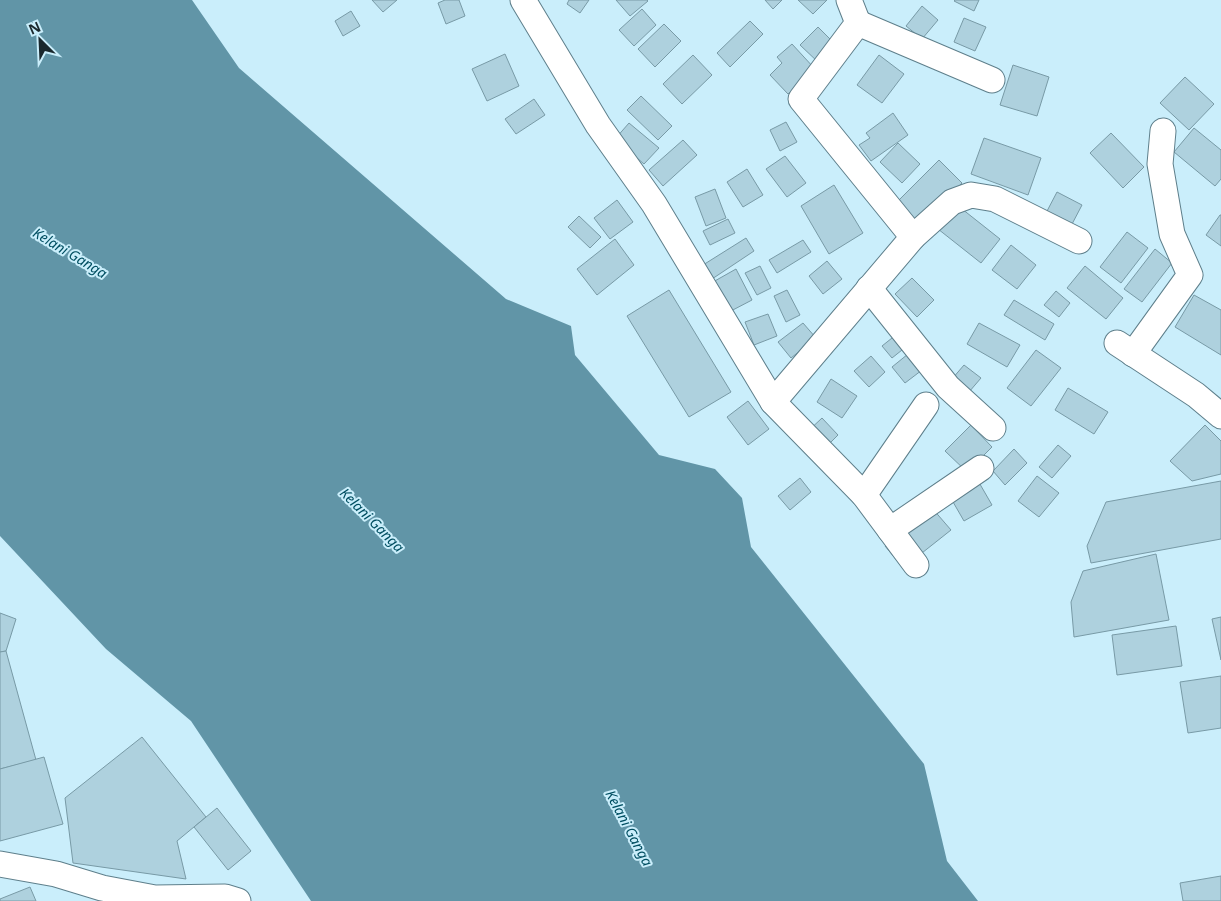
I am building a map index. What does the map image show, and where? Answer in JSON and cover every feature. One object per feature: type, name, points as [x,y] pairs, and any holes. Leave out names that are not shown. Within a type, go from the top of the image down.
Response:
[{"type":"street","points":[[523,0],[598,125],[654,204],[772,402],[864,495],[916,565]]},
{"type":"street","points":[[849,0],[858,23],[992,80]]},
{"type":"street","points":[[858,23],[801,99],[913,237]]},
{"type":"street","points":[[1163,131],[1160,164],[1172,234],[1190,275],[1125,348],[1196,395],[1221,416]]},
{"type":"street","points":[[772,402],[913,237],[952,202],[970,195],[995,199],[1079,241]]},
{"type":"street","points":[[869,288],[948,387],[993,428]]},
{"type":"street","points":[[864,495],[926,404]]},
{"type":"street","points":[[890,530],[981,468]]},
{"type":"street","points":[[0,864],[56,874],[102,888],[155,898],[224,897],[238,901]]},
{"type":"water","name":"Kelani Ganga","points":[[0,0],[192,0],[239,68],[506,299],[571,326],[575,355],[659,455],[715,469],[742,498],[751,547],[924,764],[947,861],[978,901],[311,901],[191,721],[106,649],[0,536]]},
{"type":"building","points":[[372,0],[397,0],[383,12]]},
{"type":"building","points":[[445,0],[459,0],[465,16],[446,24],[438,3]]},
{"type":"building","points":[[569,0],[589,0],[580,13],[567,4]]},
{"type":"building","points":[[616,0],[647,0],[648,1],[630,16]]},
{"type":"building","points":[[765,0],[782,0],[773,9]]},
{"type":"building","points":[[798,0],[827,0],[813,14]]},
{"type":"building","points":[[955,0],[979,0],[974,11]]},
{"type":"building","points":[[922,6],[938,20],[922,39],[906,26]]},
{"type":"building","points":[[642,9],[656,25],[634,46],[619,30]]},
{"type":"building","points":[[351,11],[360,26],[343,36],[335,21]]},
{"type":"building","points":[[964,18],[986,27],[975,51],[954,42]]},
{"type":"building","points":[[750,21],[763,34],[730,67],[717,53]]},
{"type":"building","points":[[664,24],[681,41],[655,67],[638,49]]},
{"type":"building","points":[[818,27],[837,46],[819,63],[800,45]]},
{"type":"building","points":[[792,44],[815,69],[788,94],[770,75],[782,63],[777,57]]},
{"type":"building","points":[[505,54],[519,86],[487,101],[472,69]]},
{"type":"building","points":[[693,55],[712,75],[682,104],[663,84]]},
{"type":"building","points":[[879,55],[904,74],[882,103],[857,85]]},
{"type":"building","points":[[1013,65],[1049,77],[1037,116],[1000,105]]},
{"type":"building","points":[[1185,77],[1214,104],[1189,130],[1160,103]]},
{"type":"building","points":[[641,96],[672,126],[658,140],[627,110]]},
{"type":"building","points":[[534,99],[545,115],[516,134],[505,119]]},
{"type":"building","points":[[893,113],[908,135],[871,161],[859,145],[870,138],[866,133]]},
{"type":"building","points":[[786,122],[797,142],[780,151],[770,130]]},
{"type":"building","points":[[629,123],[659,148],[644,164],[615,139]]},
{"type":"building","points":[[1194,128],[1221,150],[1221,179],[1215,186],[1174,152]]},
{"type":"building","points":[[1111,133],[1144,167],[1123,188],[1090,153]]},
{"type":"building","points":[[984,138],[1041,158],[1028,195],[971,174]]},
{"type":"building","points":[[683,140],[697,155],[663,186],[649,170]]},
{"type":"building","points":[[898,143],[920,164],[902,183],[880,162]]},
{"type":"building","points":[[785,156],[806,183],[787,197],[766,169]]},
{"type":"building","points":[[939,160],[962,183],[920,225],[897,202]]},
{"type":"building","points":[[747,169],[763,195],[743,207],[727,182]]},
{"type":"building","points":[[834,185],[863,233],[829,254],[801,206]]},
{"type":"building","points":[[715,189],[726,218],[706,226],[695,197]]},
{"type":"building","points":[[1057,192],[1082,205],[1071,226],[1046,213]]},
{"type":"building","points":[[617,200],[633,222],[610,239],[594,218]]},
{"type":"building","points":[[957,205],[1000,239],[981,263],[938,229]]},
{"type":"building","points":[[1221,215],[1221,246],[1206,235]]},
{"type":"building","points":[[579,216],[601,237],[590,248],[568,227]]},
{"type":"building","points":[[728,219],[735,233],[710,245],[703,231]]},
{"type":"building","points":[[1127,232],[1148,248],[1121,283],[1100,267]]},
{"type":"building","points":[[746,238],[754,251],[712,279],[703,265]]},
{"type":"building","points":[[615,239],[634,265],[597,295],[577,269]]},
{"type":"building","points":[[803,240],[811,252],[777,273],[769,260]]},
{"type":"building","points":[[1011,245],[1036,265],[1017,289],[992,270]]},
{"type":"building","points":[[1155,249],[1172,263],[1142,302],[1124,289]]},
{"type":"building","points":[[827,261],[842,279],[823,294],[809,276]]},
{"type":"building","points":[[760,266],[771,288],[757,295],[745,273]]},
{"type":"building","points":[[1085,266],[1123,298],[1106,319],[1067,288]]},
{"type":"building","points":[[736,269],[752,300],[729,312],[713,282]]},
{"type":"building","points":[[912,278],[934,300],[917,317],[895,294]]},
{"type":"building","points":[[669,290],[731,392],[689,417],[627,316]]},
{"type":"building","points":[[787,290],[800,315],[786,322],[774,296]]},
{"type":"building","points":[[1056,291],[1070,303],[1059,317],[1044,305]]},
{"type":"building","points":[[1194,295],[1221,310],[1221,355],[1175,327]]},
{"type":"building","points":[[1014,300],[1054,324],[1045,340],[1004,315]]},
{"type":"building","points":[[768,314],[777,336],[754,345],[745,322]]},
{"type":"building","points":[[803,323],[816,338],[791,358],[778,342]]},
{"type":"building","points":[[979,323],[1020,345],[1007,367],[967,344]]},
{"type":"building","points":[[897,334],[907,346],[892,358],[882,346]]},
{"type":"building","points":[[913,350],[926,367],[905,383],[892,367]]},
{"type":"building","points":[[1036,350],[1061,368],[1031,406],[1007,388]]},
{"type":"building","points":[[871,356],[885,372],[869,387],[854,371]]},
{"type":"building","points":[[964,365],[981,378],[969,392],[952,379]]},
{"type":"building","points":[[831,379],[857,396],[842,418],[817,402]]},
{"type":"building","points":[[1068,388],[1108,412],[1094,434],[1055,410]]},
{"type":"building","points":[[748,401],[769,429],[748,445],[727,417]]},
{"type":"building","points":[[822,418],[838,435],[822,451],[806,433]]},
{"type":"building","points":[[971,425],[992,447],[967,472],[945,451]]},
{"type":"building","points":[[1205,425],[1221,441],[1221,474],[1192,481],[1170,461]]},
{"type":"building","points":[[1058,445],[1071,456],[1052,478],[1039,467]]},
{"type":"building","points":[[1014,449],[1027,463],[1005,485],[993,471]]},
{"type":"building","points":[[1037,476],[1059,493],[1039,517],[1018,501]]},
{"type":"building","points":[[800,478],[811,492],[790,510],[778,496]]},
{"type":"building","points":[[977,479],[992,505],[964,521],[949,495]]},
{"type":"building","points":[[1221,481],[1221,539],[1091,563],[1087,546],[1106,502]]},
{"type":"building","points":[[932,508],[951,530],[903,568],[885,546]]},
{"type":"building","points":[[1156,554],[1169,620],[1074,637],[1071,602],[1083,571]]},
{"type":"building","points":[[0,613],[16,619],[6,651],[0,652]]},
{"type":"building","points":[[1221,617],[1221,660],[1212,619]]},
{"type":"building","points":[[1176,626],[1182,666],[1117,675],[1112,635]]},
{"type":"building","points":[[6,651],[36,760],[0,769],[0,652]]},
{"type":"building","points":[[1221,676],[1221,728],[1188,733],[1180,682]]},
{"type":"building","points":[[142,737],[206,817],[177,841],[186,879],[73,863],[65,798]]},
{"type":"building","points":[[44,757],[63,824],[0,841],[0,769]]},
{"type":"building","points":[[217,808],[251,851],[228,870],[194,827]]},
{"type":"building","points":[[1221,876],[1221,901],[1183,901],[1180,883]]},
{"type":"building","points":[[30,887],[36,901],[0,901],[0,899]]}]
